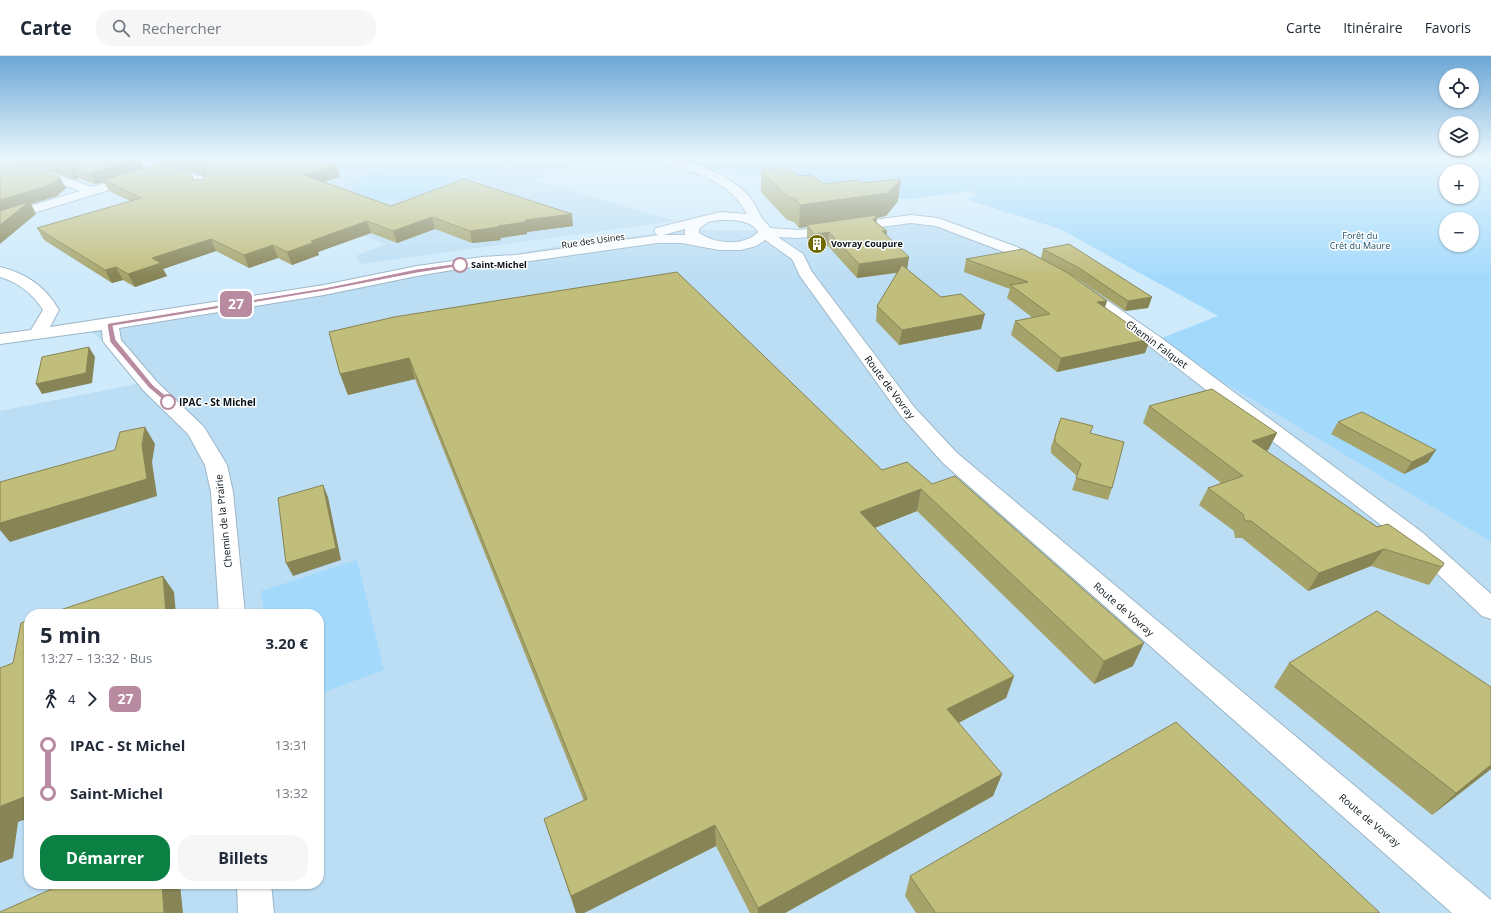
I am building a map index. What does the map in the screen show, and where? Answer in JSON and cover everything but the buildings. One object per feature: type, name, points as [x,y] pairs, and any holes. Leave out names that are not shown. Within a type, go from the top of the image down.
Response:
[{"type":"street","points":[[0,219],[72,197]]},
{"type":"street","points":[[704,243],[692,235],[691,230],[693,226],[707,219],[729,212],[734,208],[739,197]]},
{"type":"street","points":[[725,246],[752,242],[763,236],[761,227],[750,210],[746,199],[743,197]]},
{"type":"street","points":[[707,219],[736,216],[761,227]]},
{"type":"street","name":"Rue des Usines","points":[[110,324],[324,290],[417,271],[482,261],[530,250],[665,231],[707,219]]},
{"type":"street","name":"Chemin Falquet","points":[[761,227],[799,234],[906,219],[926,219],[938,222],[1012,250],[1060,276],[1154,341],[1415,539],[1491,609]]},
{"type":"street","name":"Route de Vovray","points":[[761,227],[772,239],[798,257],[805,272],[908,412],[950,458],[1479,913]]},
{"type":"street","name":"Rue des Usines","points":[[482,261],[516,259],[657,239],[682,239],[725,246]]},
{"type":"street","name":"Route de Vovray","points":[[725,246],[751,249],[777,255],[805,272]]},
{"type":"street","points":[[0,272],[18,278],[30,285],[44,298],[51,310],[46,321],[36,335]]},
{"type":"street","points":[[0,339],[110,324]]},
{"type":"street","name":"Chemin de la Prairie","points":[[110,324],[112,340],[151,387],[197,431],[216,465],[222,492],[232,609]]},
{"type":"street","points":[[254,889],[256,913]]},
{"type":"shaded area","points":[[264,197],[593,197],[676,221],[360,264],[356,256],[386,244]]},
{"type":"shaded area","points":[[916,219],[1012,250],[1154,341],[1491,542],[1491,913],[0,913],[0,411],[141,383],[135,369],[84,325],[339,287],[574,243],[691,230],[785,231],[799,234]]},
{"type":"green space","points":[[365,197],[416,197],[382,201]]},
{"type":"green space","points":[[868,197],[925,197],[910,199],[872,198]]},
{"type":"green space","name":"Forêt du Crêt du Maure","points":[[978,197],[1439,197],[1439,204],[1479,204],[1479,197],[1491,197],[1491,542],[1154,341],[1218,316],[1060,229],[965,199]]},
{"type":"green space","points":[[357,560],[384,670],[324,692],[324,609],[263,609],[261,591]]},
{"type":"bus line","name":"27","points":[[168,402],[151,387],[112,340],[110,324],[324,290],[417,271],[460,265]]},
{"type":"place","name":"Vovray Coupure","points":[[817,244]]},
{"type":"place","name":"Saint-Michel","points":[[460,265]]},
{"type":"place","name":"IPAC - St Michel","points":[[168,402]]}]
